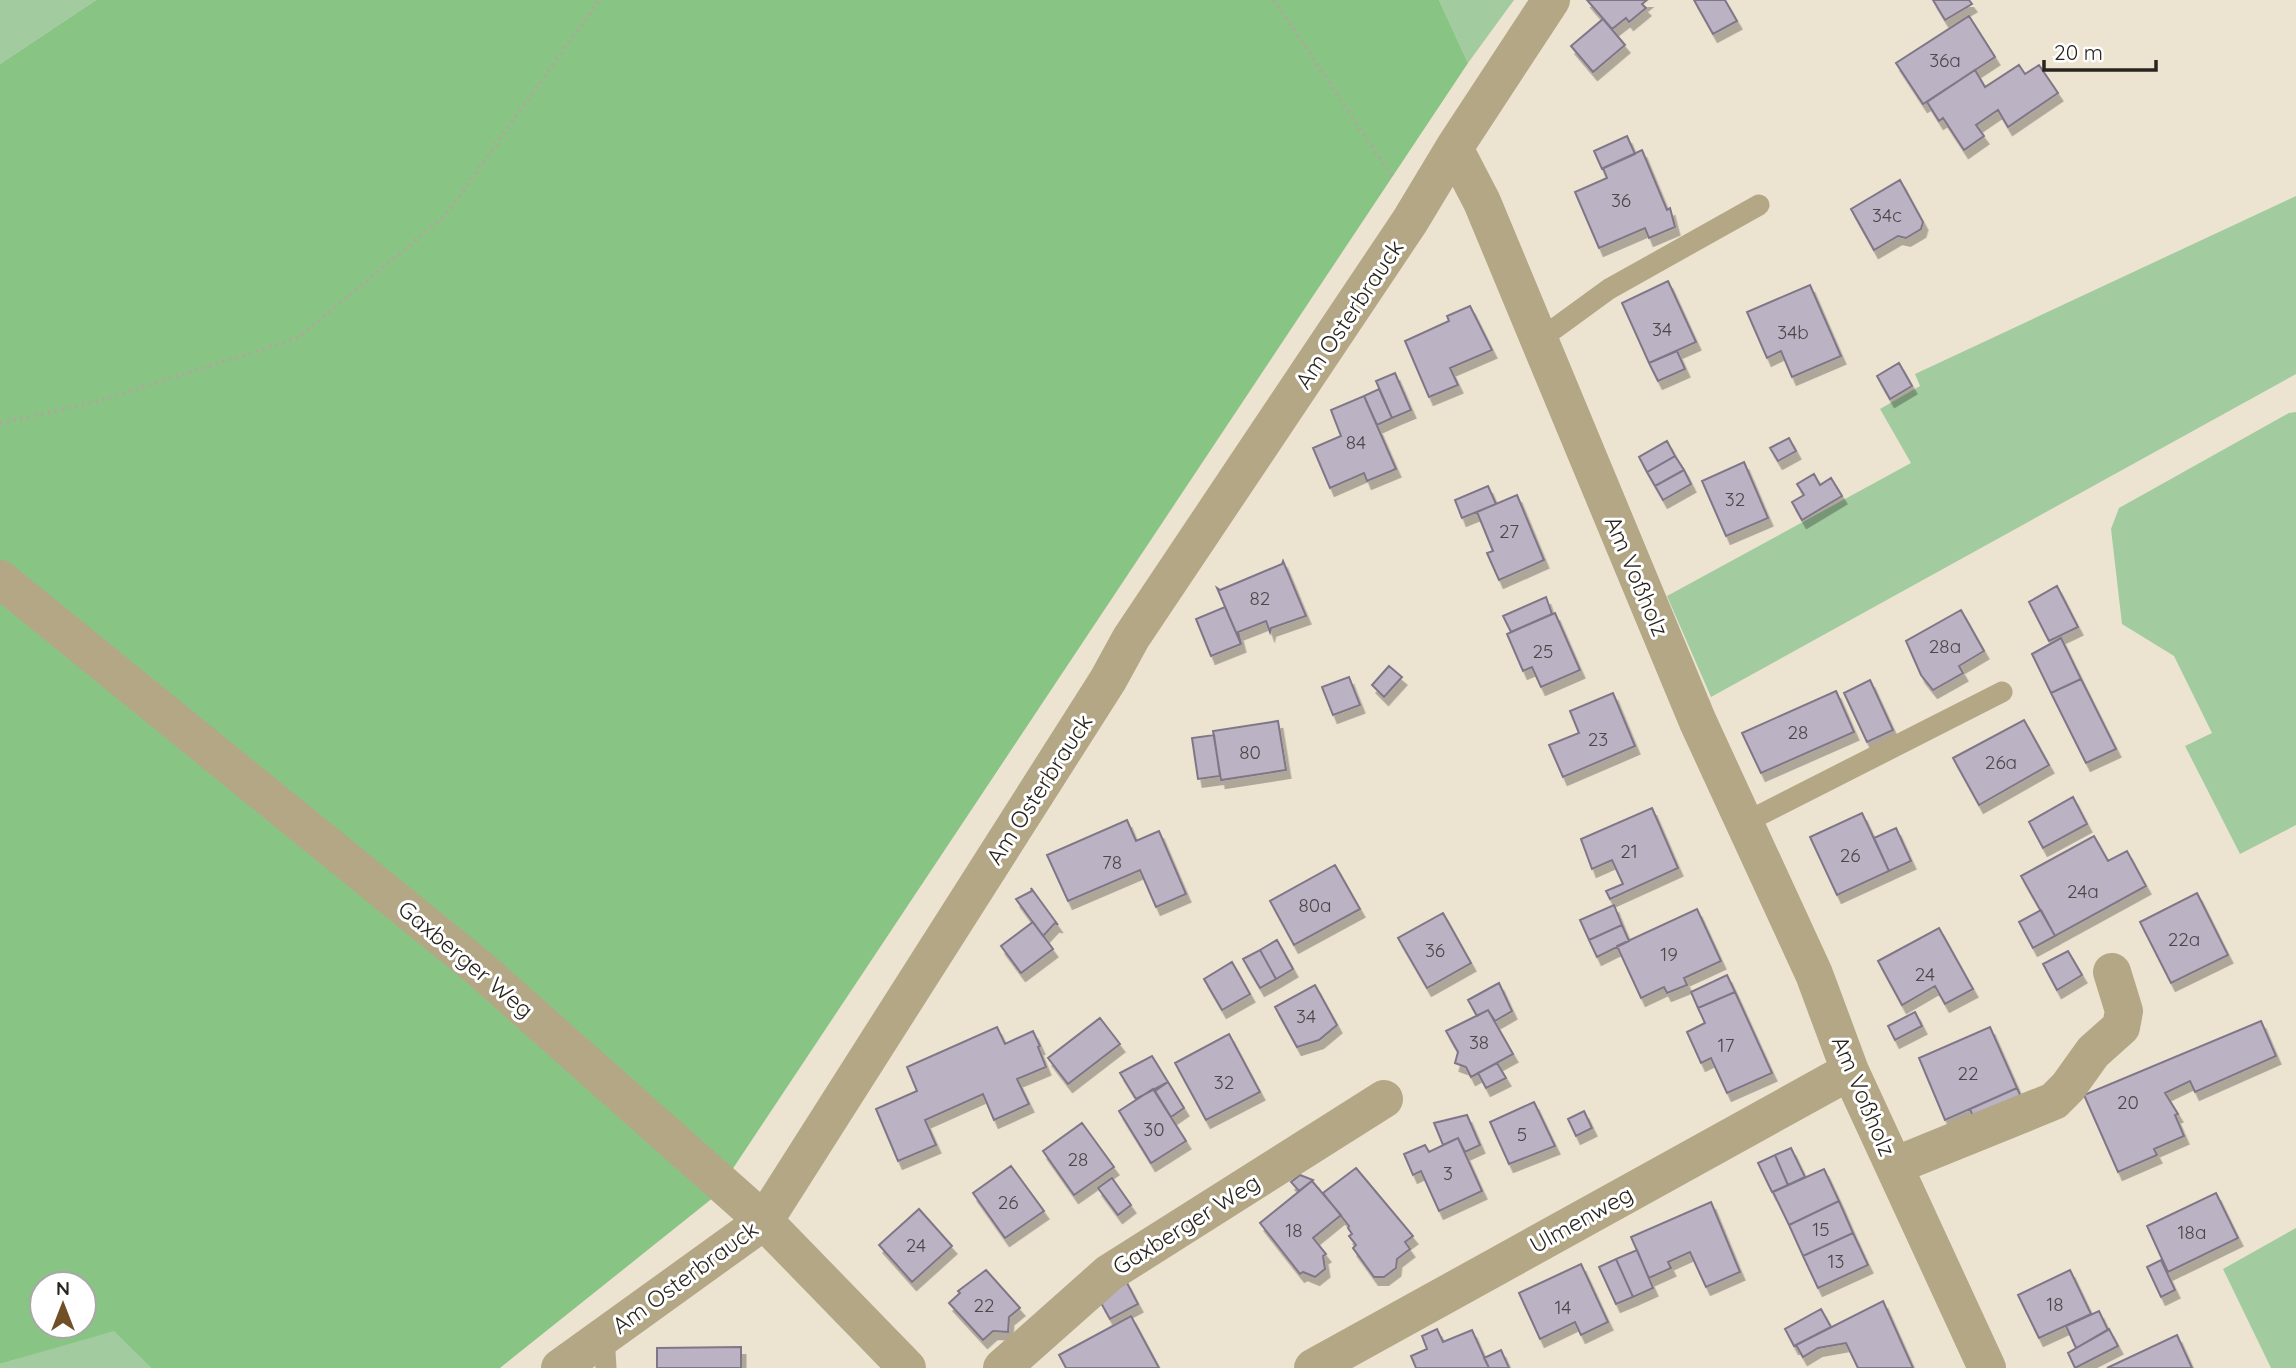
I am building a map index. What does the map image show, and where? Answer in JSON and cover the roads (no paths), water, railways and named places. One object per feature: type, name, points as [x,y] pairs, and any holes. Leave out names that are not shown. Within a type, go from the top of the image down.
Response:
[{"type":"street","points":[[1454,148],[1551,0]]},
{"type":"street","name":"Am Osterbrauck","points":[[560,1368],[605,1352],[764,1221],[1108,680],[1131,638],[1410,221],[1454,148]]},
{"type":"street","name":"Am Voßholz","points":[[1454,148],[1482,202],[1698,722],[1814,974],[1850,1072],[1987,1368]]},
{"type":"street","name":"Gaxberger Weg","points":[[0,579],[479,968],[764,1221],[907,1368]]},
{"type":"street","name":"Am Voßholz","points":[[1894,1166],[2054,1101],[2068,1087],[2093,1052],[2121,1027],[2124,1011],[2112,972]]},
{"type":"street","name":"Ulmenweg","points":[[1313,1368],[1850,1072]]},
{"type":"street","name":"Gaxberger Weg","points":[[1002,1368],[1109,1273],[1384,1099]]},
{"type":"lane","points":[[1539,340],[1609,289],[1759,205]]},
{"type":"lane","points":[[1744,823],[2003,692]]}]
